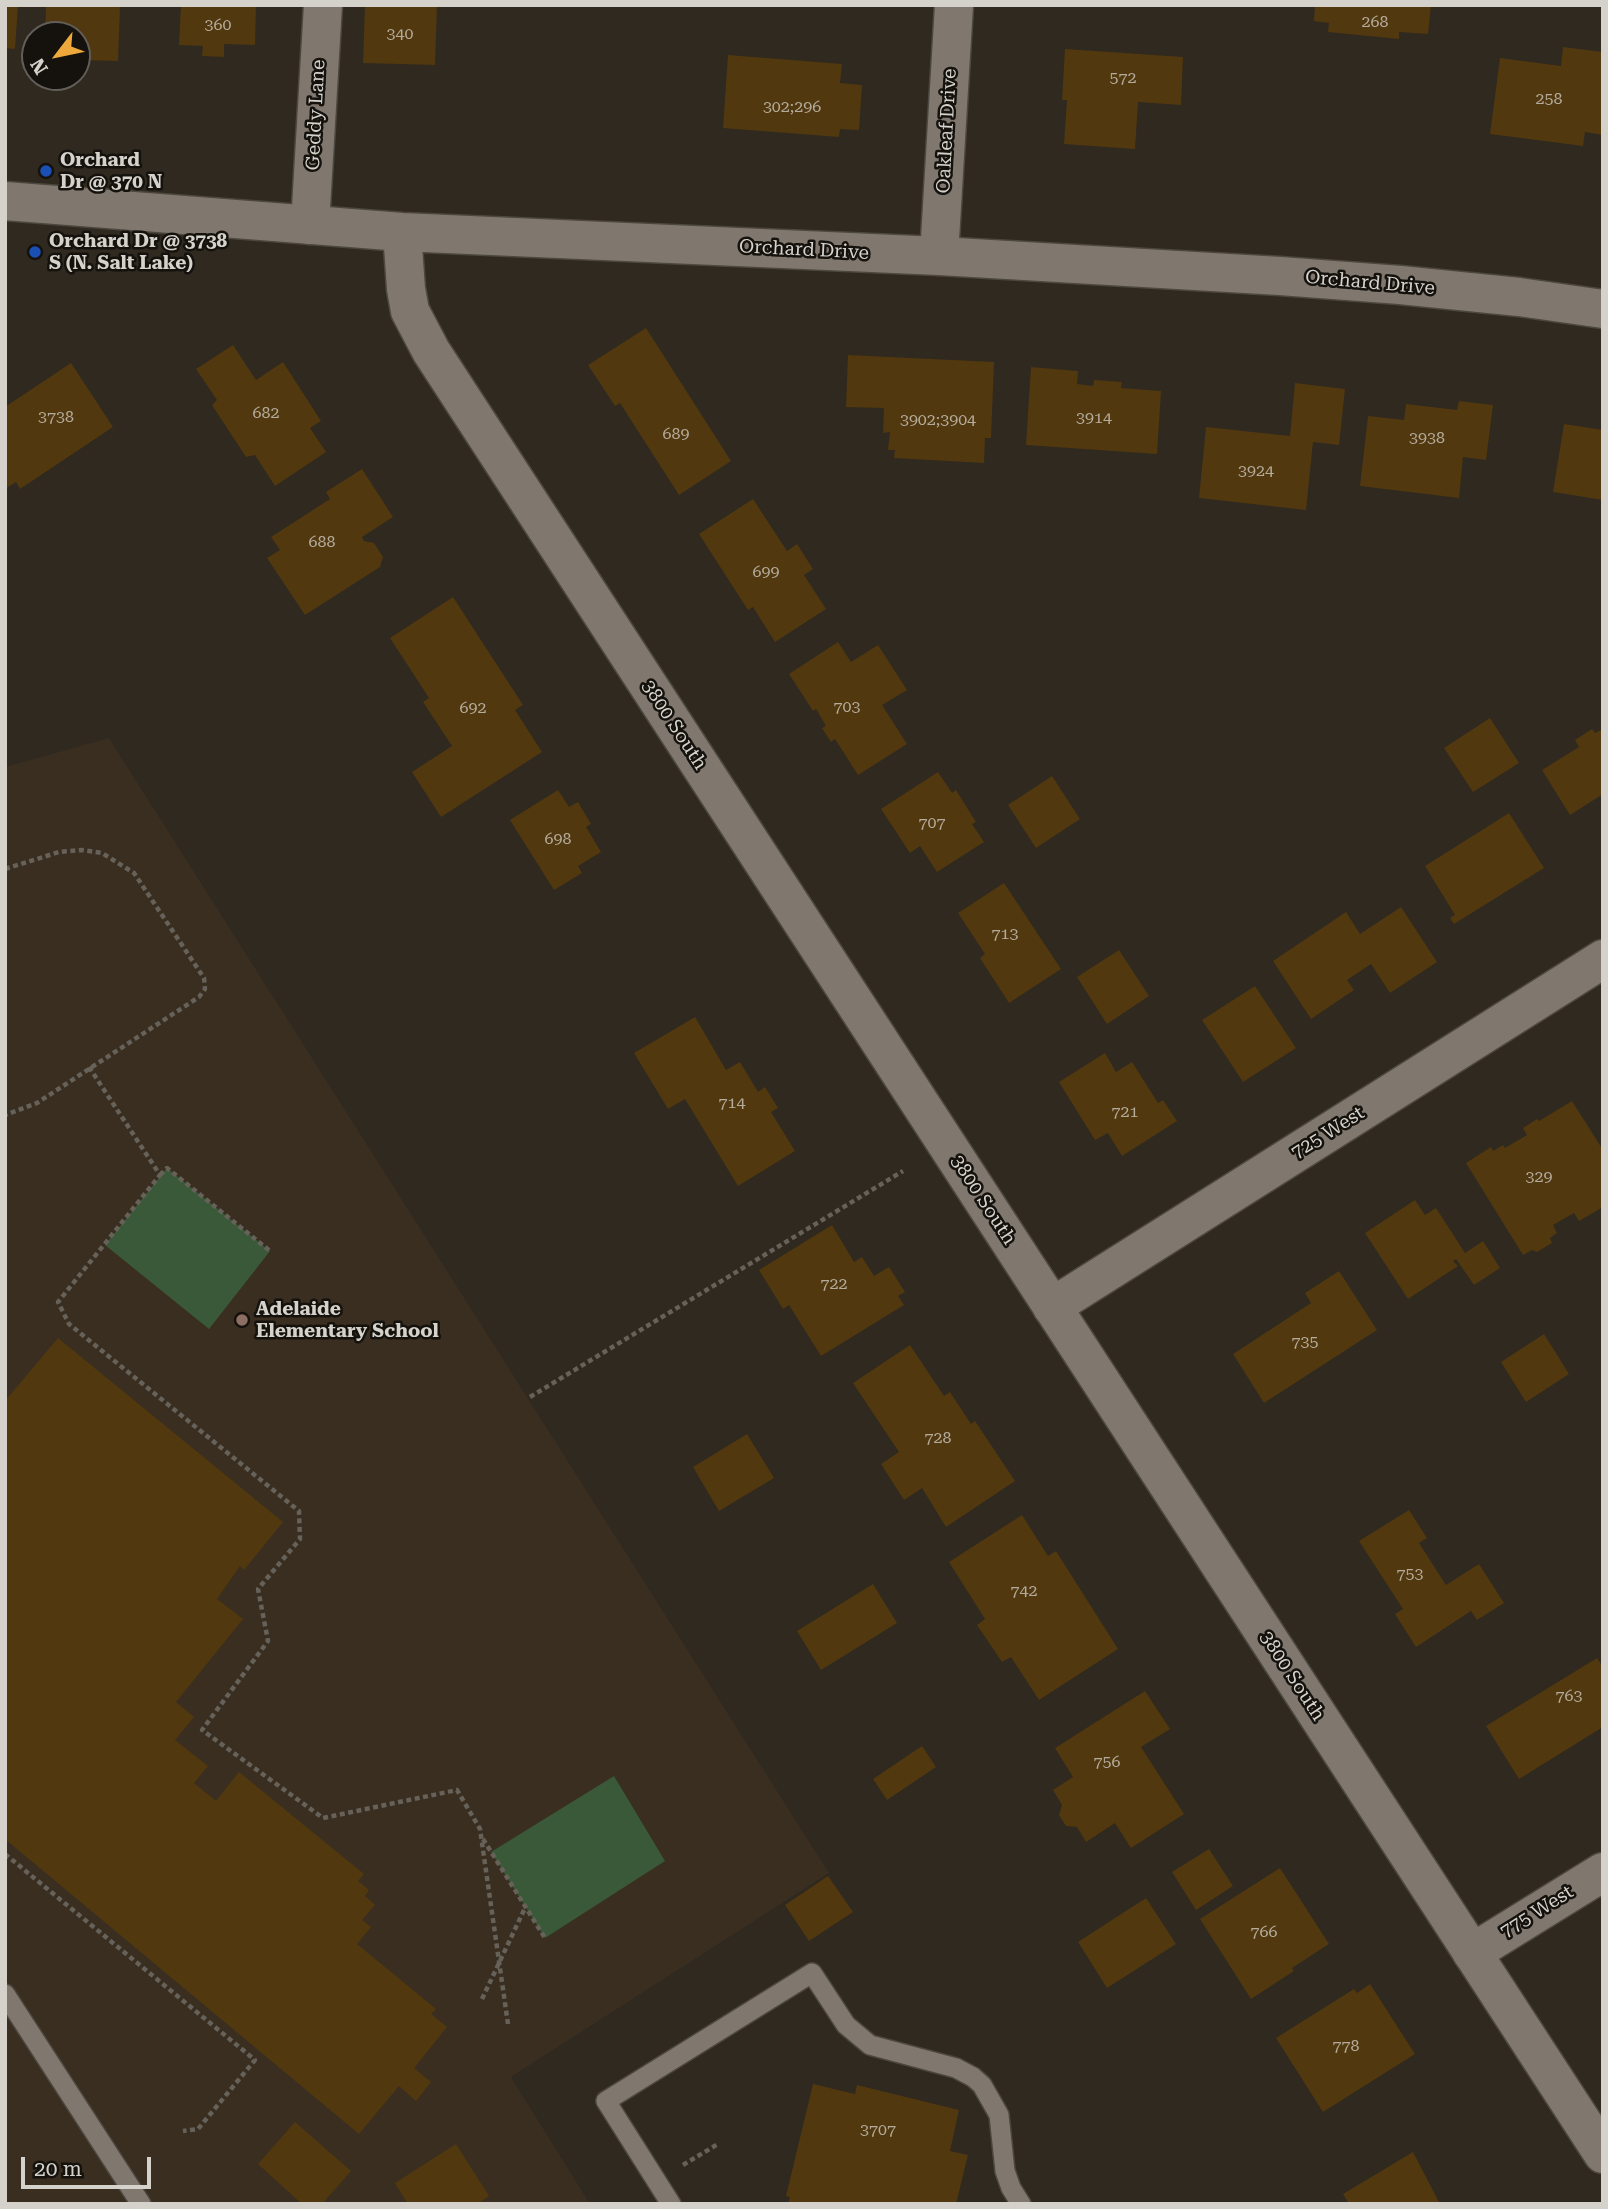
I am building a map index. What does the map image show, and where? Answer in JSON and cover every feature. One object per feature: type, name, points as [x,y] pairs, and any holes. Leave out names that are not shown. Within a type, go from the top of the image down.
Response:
[{"type":"street","name":"Geddy Lane","points":[[310,225],[323,5]]},
{"type":"street","name":"Oakleaf Drive","points":[[939,256],[954,5]]},
{"type":"street","name":"Orchard Drive","points":[[5,201],[402,232],[939,256],[1400,285],[1603,309]]},
{"type":"street","name":"3800 South","points":[[402,232],[410,311],[431,351],[1603,2154]]},
{"type":"street","name":"725 West","points":[[1052,1307],[1603,959]]},
{"type":"street","name":"775 West","points":[[1472,1953],[1603,1872]]},
{"type":"lane","points":[[671,2204],[606,2101],[812,1973],[846,2025],[870,2045],[956,2068],[982,2085],[999,2115],[1005,2171],[1021,2204]]},
{"type":"lane","points":[[5,1994],[141,2204]]},
{"type":"path","points":[[5,869],[59,852],[82,850],[102,853],[134,873],[205,978],[205,989],[199,997],[37,1103],[5,1115]]},
{"type":"path","points":[[89,1067],[160,1175]]},
{"type":"path","points":[[270,1251],[167,1168],[58,1302],[69,1324],[299,1511],[300,1539],[258,1589],[268,1641],[202,1730],[323,1818],[457,1790],[480,1829],[508,2024]]},
{"type":"path","points":[[530,1397],[904,1171]]},
{"type":"path","points":[[481,1835],[545,1937]]},
{"type":"path","points":[[5,1854],[255,2060],[198,2129],[183,2130]]},
{"type":"path","points":[[482,1999],[526,1907]]},
{"type":"path","points":[[657,2181],[718,2144]]},
{"type":"shaded area","name":"Adelaide Elementary School","points":[[109,738],[829,1873],[511,2077],[590,2204],[5,2204],[5,767]]},
{"type":"green space","points":[[167,1168],[270,1251],[209,1329],[105,1245]]},
{"type":"green space","points":[[614,1776],[665,1861],[545,1938],[491,1852]]},
{"type":"building","points":[[5,5],[18,5],[15,49],[5,48]]},
{"type":"building","points":[[46,5],[120,5],[118,61],[91,60],[91,21],[45,21]]},
{"type":"building","points":[[181,5],[256,5],[255,45],[224,44],[224,57],[202,56],[203,46],[179,45]]},
{"type":"building","points":[[365,5],[437,5],[435,65],[363,63]]},
{"type":"building","points":[[1315,5],[1431,5],[1428,34],[1399,32],[1399,39],[1328,32],[1329,23],[1314,21]]},
{"type":"building","points":[[1563,47],[1603,52],[1603,135],[1585,132],[1583,146],[1490,134],[1500,58],[1561,66]]},
{"type":"building","points":[[1065,49],[1183,57],[1181,105],[1138,102],[1135,149],[1064,144],[1067,100],[1062,100]]},
{"type":"building","points":[[728,55],[842,64],[840,83],[862,85],[859,130],[840,129],[839,137],[723,128]]},
{"type":"building","points":[[646,328],[731,461],[679,495],[620,403],[615,406],[588,365]]},
{"type":"building","points":[[233,345],[256,380],[283,362],[321,421],[310,428],[326,452],[275,486],[255,455],[246,457],[212,405],[217,400],[196,369]]},
{"type":"building","points":[[848,355],[994,362],[991,438],[985,438],[984,463],[894,458],[895,450],[888,450],[890,432],[883,433],[884,408],[846,407]]},
{"type":"building","points":[[71,363],[113,427],[20,489],[16,482],[5,489],[5,407]]},
{"type":"building","points":[[1031,367],[1078,371],[1077,384],[1093,386],[1094,380],[1122,382],[1121,388],[1161,391],[1157,454],[1026,445]]},
{"type":"building","points":[[1295,383],[1345,389],[1339,445],[1313,442],[1306,510],[1199,498],[1206,427],[1290,436]]},
{"type":"building","points":[[1459,401],[1493,405],[1486,460],[1463,457],[1459,498],[1360,486],[1368,416],[1404,420],[1406,404],[1457,410]]},
{"type":"building","points":[[1564,424],[1603,430],[1603,500],[1553,492]]},
{"type":"building","points":[[362,469],[393,517],[362,537],[364,541],[374,543],[383,557],[380,567],[305,615],[267,558],[280,550],[271,537],[330,499],[326,492]]},
{"type":"building","points":[[753,499],[787,551],[797,544],[813,569],[804,575],[826,609],[775,642],[753,607],[748,610],[699,534]]},
{"type":"building","points":[[453,597],[523,705],[515,710],[542,752],[441,817],[412,772],[452,746],[423,702],[429,698],[390,638]]},
{"type":"building","points":[[838,642],[851,662],[878,645],[907,690],[882,705],[907,744],[858,775],[835,739],[831,742],[822,728],[826,726],[816,709],[813,711],[789,674]]},
{"type":"building","points":[[1490,718],[1519,763],[1473,792],[1444,748]]},
{"type":"building","points":[[1592,729],[1595,733],[1603,729],[1603,794],[1570,815],[1542,770],[1579,747],[1575,740]]},
{"type":"building","points":[[938,772],[952,793],[956,790],[976,822],[972,824],[984,842],[937,872],[920,846],[910,853],[881,809]]},
{"type":"building","points":[[1052,776],[1080,819],[1036,848],[1008,805]]},
{"type":"building","points":[[558,790],[569,807],[578,802],[591,824],[586,827],[601,852],[578,866],[582,873],[554,890],[510,820]]},
{"type":"building","points":[[1509,813],[1544,868],[1454,924],[1450,918],[1455,915],[1425,866]]},
{"type":"building","points":[[1004,883],[1061,969],[1009,1003],[980,958],[985,954],[958,913]]},
{"type":"building","points":[[1401,907],[1437,962],[1390,993],[1371,964],[1347,980],[1354,990],[1311,1019],[1273,961],[1346,912],[1360,934]]},
{"type":"building","points":[[1119,950],[1149,996],[1107,1024],[1077,977]]},
{"type":"building","points":[[1255,986],[1296,1048],[1243,1082],[1202,1020]]},
{"type":"building","points":[[695,1017],[726,1070],[740,1062],[758,1092],[765,1087],[778,1108],[771,1112],[795,1151],[738,1186],[685,1099],[668,1109],[634,1053]]},
{"type":"building","points":[[1105,1053],[1116,1072],[1132,1062],[1158,1103],[1163,1100],[1177,1121],[1122,1156],[1108,1133],[1095,1140],[1059,1082]]},
{"type":"building","points":[[1572,1101],[1603,1150],[1603,1207],[1579,1221],[1574,1213],[1553,1225],[1557,1233],[1550,1238],[1552,1243],[1537,1252],[1532,1250],[1523,1255],[1466,1163],[1491,1147],[1493,1151],[1503,1145],[1505,1148],[1527,1135],[1523,1128]]},
{"type":"building","points":[[1415,1200],[1425,1215],[1436,1208],[1465,1253],[1483,1241],[1500,1268],[1474,1285],[1456,1259],[1453,1261],[1458,1266],[1408,1299],[1365,1233]]},
{"type":"building","points":[[832,1225],[854,1262],[862,1257],[874,1276],[889,1267],[905,1292],[898,1296],[904,1305],[821,1356],[789,1305],[783,1309],[759,1270]]},
{"type":"building","points":[[1339,1271],[1377,1330],[1264,1403],[1233,1354],[1311,1303],[1305,1293]]},
{"type":"building","points":[[1544,1334],[1569,1374],[1526,1402],[1501,1362]]},
{"type":"building","points":[[58,1338],[283,1522],[244,1570],[240,1566],[217,1599],[243,1619],[176,1702],[194,1717],[175,1740],[208,1766],[194,1783],[216,1801],[239,1772],[364,1874],[358,1881],[369,1890],[365,1896],[375,1905],[362,1920],[371,1927],[357,1944],[436,2009],[431,2014],[447,2027],[414,2068],[431,2082],[416,2101],[399,2086],[359,2134],[5,1839],[5,1401]]},
{"type":"building","points":[[910,1345],[944,1396],[950,1392],[971,1424],[975,1421],[1015,1481],[946,1527],[922,1488],[904,1500],[881,1464],[899,1452],[853,1383]]},
{"type":"building","points":[[747,1434],[774,1478],[719,1511],[693,1467]]},
{"type":"building","points":[[1409,1510],[1427,1538],[1419,1543],[1446,1585],[1479,1564],[1504,1603],[1477,1620],[1471,1611],[1416,1647],[1395,1614],[1403,1609],[1359,1541]]},
{"type":"building","points":[[1022,1515],[1048,1556],[1056,1551],[1118,1649],[1039,1700],[1011,1657],[1002,1662],[977,1625],[985,1619],[949,1562]]},
{"type":"building","points":[[873,1584],[897,1623],[821,1670],[797,1631]]},
{"type":"building","points":[[1597,1658],[1603,1667],[1603,1727],[1519,1779],[1486,1726]]},
{"type":"building","points":[[1145,1691],[1170,1729],[1141,1747],[1184,1814],[1131,1848],[1115,1823],[1086,1842],[1077,1827],[1066,1826],[1059,1815],[1062,1805],[1053,1790],[1073,1777],[1055,1748]]},
{"type":"building","points":[[922,1746],[936,1767],[887,1800],[873,1779]]},
{"type":"building","points":[[1209,1849],[1233,1886],[1196,1910],[1172,1872]]},
{"type":"building","points":[[1280,1868],[1329,1944],[1251,1999],[1200,1919]]},
{"type":"building","points":[[828,1876],[853,1912],[809,1941],[785,1905]]},
{"type":"building","points":[[1146,1898],[1176,1944],[1107,1988],[1078,1942]]},
{"type":"building","points":[[1370,1984],[1415,2054],[1323,2112],[1276,2038],[1354,1989],[1357,1993]]},
{"type":"building","points":[[813,2084],[855,2094],[857,2085],[959,2110],[950,2151],[968,2155],[956,2204],[788,2204],[790,2197],[786,2196]]},
{"type":"building","points":[[295,2122],[351,2171],[322,2204],[302,2204],[258,2164]]},
{"type":"building","points":[[456,2144],[489,2196],[477,2204],[408,2204],[395,2183]]},
{"type":"building","points":[[1413,2152],[1440,2204],[1349,2204],[1343,2194]]},
{"type":"place","name":"Orchard Dr @ 370 N","points":[[46,171]]},
{"type":"place","name":"Orchard Dr @ 3738 S (N. Salt Lake)","points":[[35,252]]},
{"type":"place","name":"Adelaide Elementary School","points":[[242,1320]]}]
